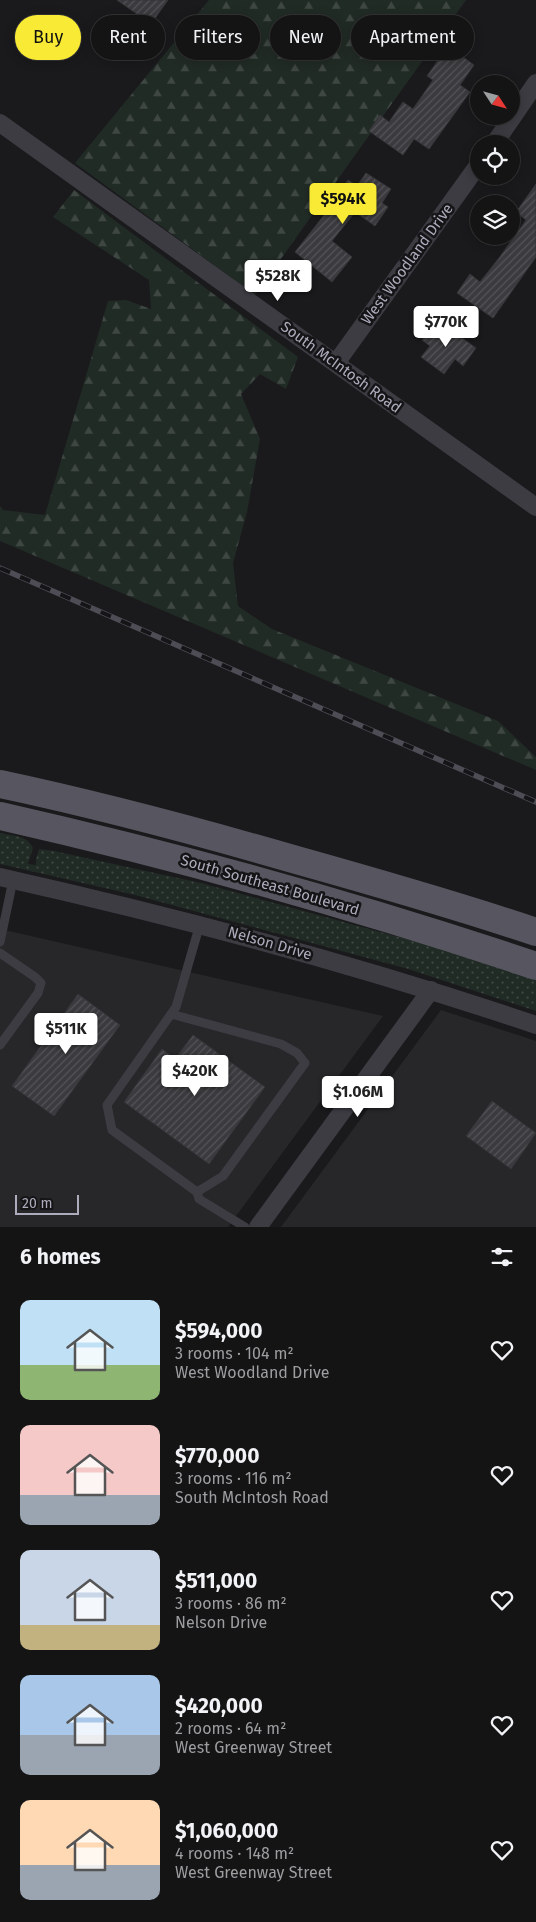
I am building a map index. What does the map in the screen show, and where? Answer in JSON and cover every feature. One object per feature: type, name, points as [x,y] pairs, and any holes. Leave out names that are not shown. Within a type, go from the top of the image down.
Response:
[{"type":"main road","name":"South Southeast Boulevard","points":[[0,784],[197,832],[394,888],[536,932]]},
{"type":"main road","name":"South Southeast Boulevard","points":[[0,816],[118,843],[288,889],[536,966]]},
{"type":"street","points":[[500,135],[536,82]]},
{"type":"street","name":"South McIntosh Road","points":[[0,123],[536,506]]},
{"type":"street","name":"West Woodland Drive","points":[[336,363],[470,177]]},
{"type":"street","name":"Nelson Drive","points":[[6,878],[200,924],[431,990],[536,1026]]},
{"type":"street","points":[[258,1227],[431,990]]},
{"type":"lane","points":[[0,942],[6,878]]},
{"type":"lane","points":[[200,924],[176,1007],[107,1105],[112,1130],[197,1192],[199,1199],[245,1227]]},
{"type":"lane","points":[[0,953],[41,983],[38,994],[0,1045]]},
{"type":"lane","points":[[171,1014],[281,1044],[297,1053],[305,1063],[223,1176],[197,1192]]},
{"type":"shaded area","points":[[0,929],[383,1016],[228,1227],[0,1227]]},
{"type":"shaded area","points":[[441,1010],[536,1041],[536,1227],[281,1227]]},
{"type":"green space","points":[[209,0],[466,0],[455,15],[351,15],[351,60],[423,60],[255,295],[75,163],[160,60],[165,60],[165,54],[175,41],[175,60],[260,60],[260,15],[197,15]]},
{"type":"green space","points":[[74,190],[298,357],[286,389],[260,374],[241,394],[260,439],[247,512],[233,563],[238,606],[272,629],[498,721],[536,757],[536,770],[0,541],[0,506],[3,510],[45,515],[108,301],[126,300],[151,309],[149,280],[53,217]]},
{"type":"green space","points":[[0,833],[23,838],[30,844],[33,848],[28,864],[36,865],[39,849],[54,851],[201,883],[483,960],[536,979],[536,1011],[408,969],[135,895],[0,864]]},
{"type":"building","points":[[117,0],[168,0],[157,15],[138,15]]},
{"type":"building","points":[[438,60],[467,60],[474,65],[460,85],[470,92],[429,149],[414,139],[403,155],[369,131],[380,115],[389,122],[403,102],[413,109],[433,80],[427,76]]},
{"type":"building","points":[[366,173],[391,189],[382,203],[388,207],[375,226],[355,212],[332,241],[352,257],[332,282],[295,252],[336,200],[348,180],[357,186]]},
{"type":"building","points":[[536,184],[536,257],[493,318],[457,293],[470,274],[480,282],[508,245],[520,245],[520,228],[526,220],[520,215],[520,206]]},
{"type":"building","points":[[437,320],[476,348],[463,366],[455,359],[444,374],[421,357],[430,346],[422,340]]},
{"type":"building","points":[[78,994],[120,1025],[54,1116],[12,1086]]},
{"type":"building","points":[[193,1035],[265,1087],[209,1164],[124,1102],[162,1049],[175,1059]]},
{"type":"building","points":[[492,1101],[536,1133],[511,1169],[466,1136]]},
{"type":"railway","points":[[0,568],[536,802]]}]
